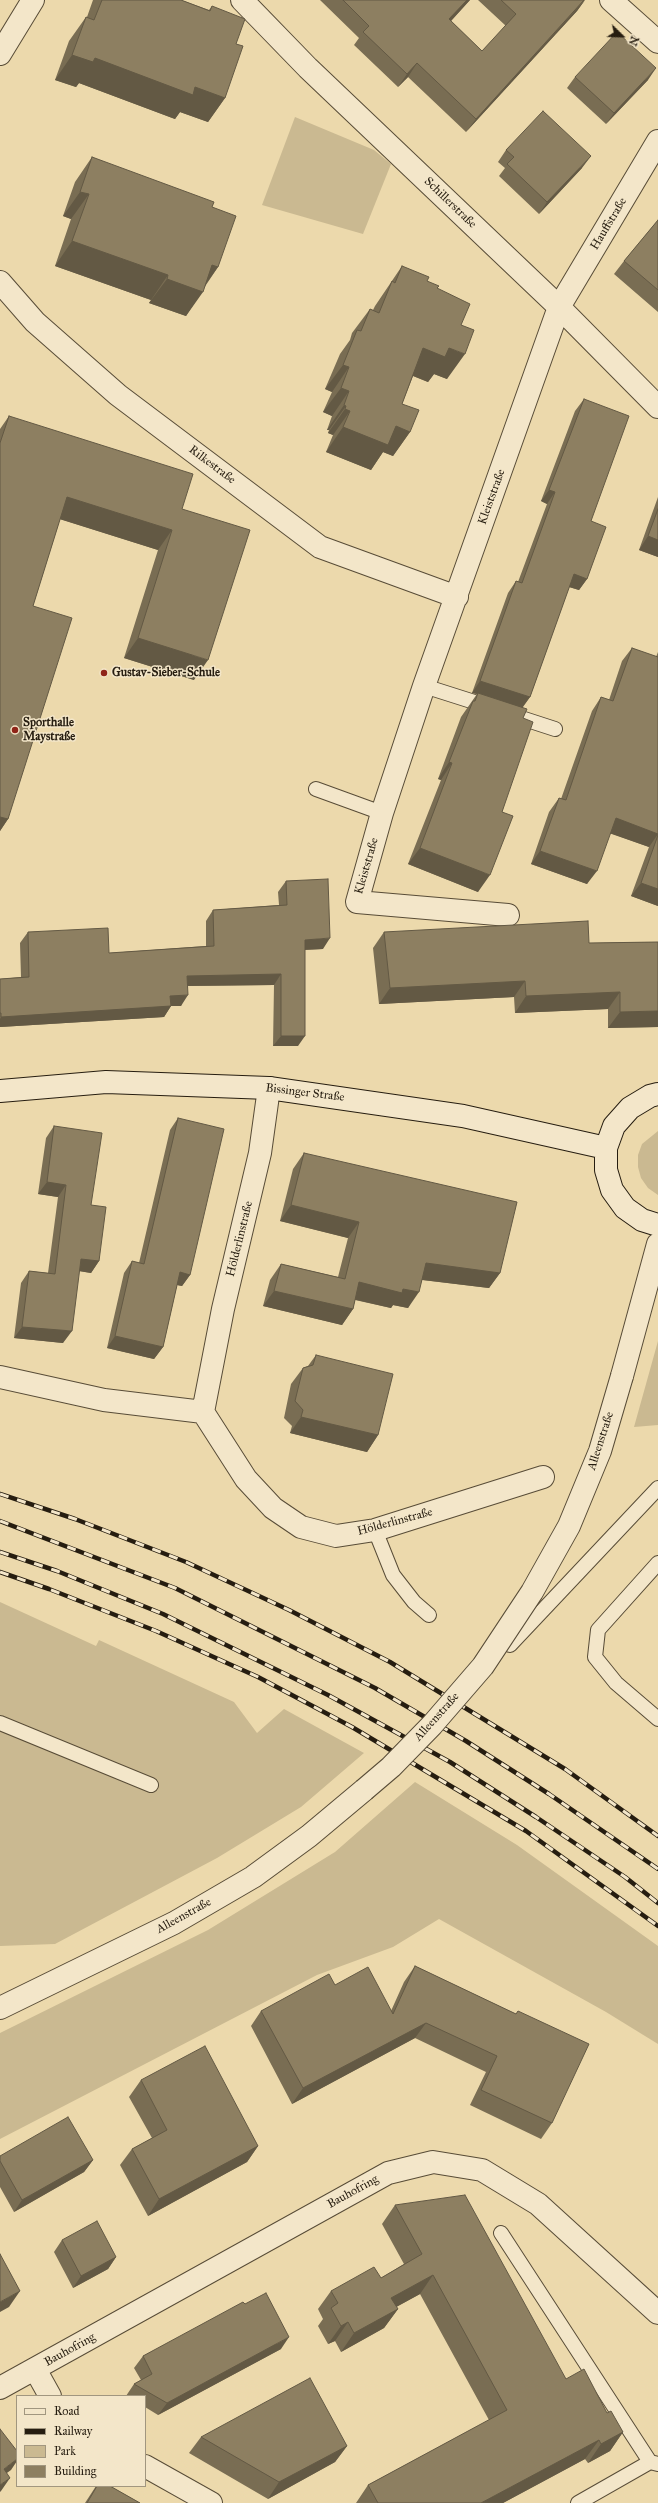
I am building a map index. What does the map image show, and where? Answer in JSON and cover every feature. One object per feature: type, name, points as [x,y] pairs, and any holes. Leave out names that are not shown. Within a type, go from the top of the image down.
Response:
[{"type":"street","points":[[0,54],[33,0]]},
{"type":"street","name":"Schillerstraße","points":[[242,0],[308,68],[559,307],[658,407]]},
{"type":"street","points":[[611,0],[658,42]]},
{"type":"street","name":"Hauffstraße","points":[[559,307],[658,140]]},
{"type":"street","name":"Rilkestraße","points":[[0,282],[35,322],[118,395],[320,547],[457,597]]},
{"type":"street","name":"Kleiststraße","points":[[508,915],[357,902],[382,813],[424,686],[457,597],[559,307]]},
{"type":"street","name":"Bissinger Straße","points":[[0,1091],[106,1082],[269,1088],[463,1116],[606,1148]]},
{"type":"street","name":"Hölderlinstraße","points":[[269,1088],[260,1153],[223,1309],[203,1412],[246,1478],[273,1508],[301,1527],[336,1536],[376,1530],[543,1477]]},
{"type":"street","points":[[658,1094],[650,1096],[630,1108],[614,1126],[606,1148],[606,1170],[612,1190],[625,1208],[642,1220],[658,1225]]},
{"type":"street","name":"Alleenstraße","points":[[0,2008],[174,1923],[253,1877],[309,1836],[391,1767],[432,1725],[483,1666],[532,1592],[569,1526],[600,1451],[658,1244]]},
{"type":"street","points":[[0,1377],[104,1400],[203,1412]]},
{"type":"street","name":"Bauhofring","points":[[0,2388],[388,2173],[433,2162],[482,2170],[538,2204],[658,2313]]},
{"type":"street","name":"Bauhofring","points":[[35,2369],[49,2395]]},
{"type":"street","points":[[146,2467],[211,2503]]},
{"type":"lane","points":[[424,686],[555,729]]},
{"type":"lane","points":[[316,789],[382,813]]},
{"type":"lane","points":[[510,1645],[658,1488]]},
{"type":"lane","points":[[376,1530],[393,1575],[414,1602],[429,1615]]},
{"type":"lane","points":[[658,1563],[598,1630],[595,1657],[616,1683],[658,1719]]},
{"type":"lane","points":[[0,1723],[150,1785]]},
{"type":"lane","points":[[501,2233],[654,2463],[578,2503]]},
{"type":"green space","points":[[295,117],[374,150],[391,164],[363,234],[262,205]]},
{"type":"green space","points":[[658,1131],[658,1195],[648,1188],[641,1178],[638,1167],[638,1155],[642,1144]]},
{"type":"green space","points":[[658,1341],[658,1425],[634,1427]]},
{"type":"green space","points":[[0,1602],[96,1646],[99,1640],[234,1702],[257,1733],[284,1709],[364,1753],[301,1807],[217,1858],[55,1944],[0,1946]]},
{"type":"green space","points":[[415,1782],[517,1845],[658,1946],[658,2044],[606,2012],[439,1919],[393,1947],[317,1975],[0,2139],[0,2033],[208,1930],[335,1852]]},
{"type":"building","points":[[102,0],[181,0],[210,11],[212,6],[245,19],[236,44],[243,46],[225,98],[195,87],[193,95],[95,58],[93,62],[72,55],[86,17],[94,20]]},
{"type":"building","points":[[343,0],[467,0],[449,19],[482,51],[516,14],[501,0],[584,0],[476,119],[417,63],[407,74],[363,32],[369,26]]},
{"type":"building","points":[[617,32],[656,68],[614,113],[575,77]]},
{"type":"building","points":[[543,111],[591,156],[547,202],[507,164],[514,157],[506,150]]},
{"type":"building","points":[[92,157],[214,202],[212,207],[236,216],[218,267],[212,265],[203,292],[167,279],[168,275],[72,241],[89,194],[80,192]]},
{"type":"building","points":[[658,220],[658,290],[624,261]]},
{"type":"building","points":[[402,266],[429,277],[427,281],[439,286],[437,288],[470,304],[461,325],[474,330],[465,354],[449,348],[445,357],[423,348],[402,404],[419,410],[410,432],[396,426],[388,445],[343,427],[350,411],[345,409],[346,406],[344,405],[349,391],[341,388],[349,367],[343,365],[357,330],[361,331],[370,309],[379,313],[392,281],[395,283]]},
{"type":"building","points":[[584,399],[629,416],[591,521],[606,527],[587,579],[574,574],[530,697],[480,681],[516,581],[522,583],[555,492],[549,490]]},
{"type":"building","points":[[9,416],[193,474],[182,509],[250,530],[208,660],[138,638],[172,530],[67,497],[33,606],[72,618],[8,819],[0,817],[0,443]]},
{"type":"building","points":[[658,509],[658,540],[648,536]]},
{"type":"building","points":[[632,648],[658,657],[658,834],[616,818],[597,871],[540,851],[559,798],[566,800],[601,697],[613,701]]},
{"type":"building","points":[[478,693],[527,709],[523,718],[533,722],[502,812],[513,816],[490,875],[420,848],[452,763],[449,762],[473,701],[475,701]]},
{"type":"building","points":[[658,835],[658,889],[641,883]]},
{"type":"building","points":[[328,879],[330,938],[305,940],[305,1036],[281,1036],[281,974],[187,976],[188,995],[170,996],[171,1006],[1,1017],[0,979],[29,977],[28,932],[108,928],[109,953],[214,946],[213,910],[287,905],[286,881]]},
{"type":"building","points":[[588,921],[589,943],[658,942],[658,1011],[620,1012],[620,992],[526,996],[525,981],[390,988],[384,932]]},
{"type":"building","points":[[178,1118],[224,1129],[190,1275],[180,1272],[163,1347],[115,1336],[132,1261],[144,1264]]},
{"type":"building","points":[[54,1126],[102,1133],[91,1205],[106,1207],[99,1261],[81,1259],[72,1331],[22,1327],[29,1271],[55,1274],[66,1185],[47,1182]]},
{"type":"building","points":[[304,1153],[517,1202],[500,1273],[426,1263],[419,1292],[403,1289],[402,1293],[359,1282],[353,1309],[274,1291],[281,1264],[345,1279],[359,1222],[291,1205]]},
{"type":"building","points":[[316,1355],[393,1374],[378,1435],[301,1417],[303,1410],[295,1401],[303,1368],[313,1365]]},
{"type":"building","points":[[415,1966],[516,2014],[518,2011],[589,2044],[552,2123],[481,2090],[497,2056],[426,2023],[303,2088],[261,2011],[329,1974],[335,1985],[368,1967],[393,2014]]},
{"type":"building","points":[[205,2046],[258,2146],[159,2199],[132,2149],[167,2130],[141,2080]]},
{"type":"building","points":[[68,2117],[93,2160],[22,2200],[0,2161],[0,2156]]},
{"type":"building","points":[[465,2195],[566,2379],[584,2369],[607,2413],[611,2411],[623,2432],[601,2444],[599,2440],[481,2503],[378,2503],[368,2485],[507,2410],[433,2275],[391,2298],[398,2309],[354,2333],[348,2322],[341,2326],[331,2308],[338,2303],[331,2291],[374,2267],[381,2278],[422,2254],[395,2205]]},
{"type":"building","points":[[97,2221],[116,2257],[81,2276],[62,2240]]},
{"type":"building","points":[[0,2254],[20,2291],[0,2302]]},
{"type":"building","points":[[266,2293],[289,2337],[167,2403],[134,2384],[152,2374],[143,2356],[243,2302],[245,2304]]},
{"type":"building","points":[[310,2378],[347,2446],[279,2482],[201,2437]]},
{"type":"building","points":[[0,2429],[16,2450],[16,2460],[4,2469],[10,2478],[0,2485]]},
{"type":"building","points":[[96,2487],[112,2487],[140,2503],[87,2503]]},
{"type":"railway","points":[[0,1494],[75,1519],[186,1562],[289,1610],[390,1662],[565,1769],[658,1836]]},
{"type":"railway","points":[[0,1521],[175,1588],[375,1688],[466,1741],[549,1794],[658,1869]]},
{"type":"railway","points":[[0,1552],[57,1571],[163,1614],[328,1695],[450,1762],[536,1817],[625,1877],[658,1903]]},
{"type":"railway","points":[[0,1572],[49,1589],[156,1631],[258,1677],[352,1727],[526,1831],[658,1926]]},
{"type":"place","name":"Gustav-Sieber-Schule","points":[[104,673]]},
{"type":"place","name":"Sporthalle Maystraße","points":[[15,730]]}]
